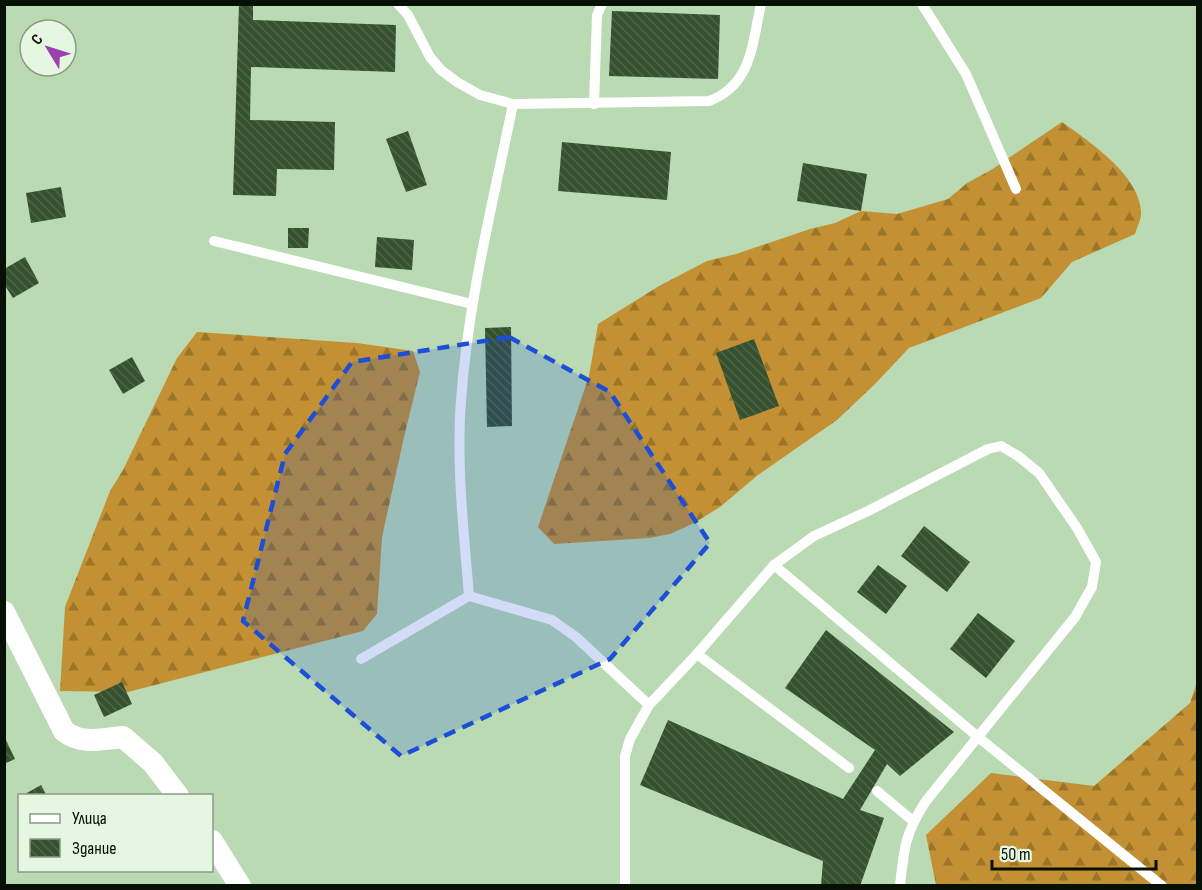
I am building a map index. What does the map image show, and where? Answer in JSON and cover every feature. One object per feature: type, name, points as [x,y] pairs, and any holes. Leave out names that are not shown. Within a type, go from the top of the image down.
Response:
[{"type":"street","points":[[4,612],[64,731],[72,738],[82,741],[123,736],[153,763],[177,794]]},
{"type":"street","points":[[213,843],[240,885]]},
{"type":"lane","points":[[398,4],[408,15],[430,57],[441,70],[480,95],[513,105],[709,101],[736,84],[743,75],[761,4]]},
{"type":"lane","points":[[594,104],[597,15],[602,4]]},
{"type":"lane","points":[[922,4],[966,74],[1016,189]]},
{"type":"lane","points":[[469,596],[461,504],[461,402],[472,304],[513,105]]},
{"type":"lane","points":[[214,241],[472,304]]},
{"type":"lane","points":[[625,885],[625,756],[630,739],[649,705],[697,654],[774,565],[814,536],[868,511],[988,448],[1001,446],[1039,472],[1077,528],[1096,562],[1092,587],[1075,617],[926,801],[913,821],[905,844],[900,885]]},
{"type":"lane","points":[[774,565],[978,737],[1162,885]]},
{"type":"lane","points":[[361,659],[469,596],[552,620],[576,637],[649,705]]},
{"type":"lane","points":[[697,654],[849,768]]},
{"type":"lane","points":[[877,791],[913,821]]},
{"type":"highlighted area","points":[[509,337],[610,392],[710,543],[610,659],[401,756],[243,621],[285,454],[352,362]]},
{"type":"green space","points":[[1062,122],[1099,149],[1123,172],[1132,185],[1141,211],[1135,234],[1072,262],[1041,298],[909,348],[837,420],[758,475],[720,507],[694,523],[670,534],[649,538],[554,544],[538,527],[589,376],[598,324],[659,286],[707,261],[835,223],[861,211],[897,214],[948,199],[967,183],[991,170]]},
{"type":"green space","points":[[197,332],[357,343],[413,351],[420,372],[382,537],[377,614],[363,631],[128,692],[60,691],[65,607],[110,491],[123,470],[177,358]]},
{"type":"green space","points":[[1197,682],[1197,885],[936,885],[926,835],[991,773],[1094,786],[1190,703]]},
{"type":"building","points":[[239,4],[253,4],[253,20],[396,25],[395,72],[251,67],[250,120],[335,122],[334,170],[277,169],[276,196],[233,195]]},
{"type":"building","points":[[612,11],[720,15],[718,79],[609,76]]},
{"type":"building","points":[[408,131],[427,185],[406,192],[386,139]]},
{"type":"building","points":[[562,142],[671,152],[667,200],[558,191]]},
{"type":"building","points":[[803,163],[867,174],[861,211],[797,201]]},
{"type":"building","points":[[61,187],[66,217],[31,223],[26,193]]},
{"type":"building","points":[[288,228],[309,228],[308,248],[288,248]]},
{"type":"building","points":[[377,237],[414,240],[412,270],[375,267]]},
{"type":"building","points":[[25,257],[39,283],[13,298],[4,284],[4,269]]},
{"type":"building","points":[[511,327],[512,426],[487,427],[485,328]]},
{"type":"building","points":[[754,339],[779,406],[740,420],[716,353]]},
{"type":"building","points":[[132,357],[145,381],[123,394],[109,370]]},
{"type":"building","points":[[924,526],[970,562],[947,592],[901,556]]},
{"type":"building","points":[[878,565],[907,586],[886,614],[857,592]]},
{"type":"building","points":[[978,613],[1015,641],[986,678],[950,649]]},
{"type":"building","points":[[826,630],[954,732],[900,776],[887,764],[860,810],[884,818],[860,886],[821,886],[823,861],[640,785],[668,720],[843,799],[875,750],[785,688]]},
{"type":"building","points":[[122,682],[132,704],[104,717],[94,695]]},
{"type":"building","points":[[4,736],[15,759],[4,764]]},
{"type":"building","points":[[41,785],[46,794],[25,794]]}]
